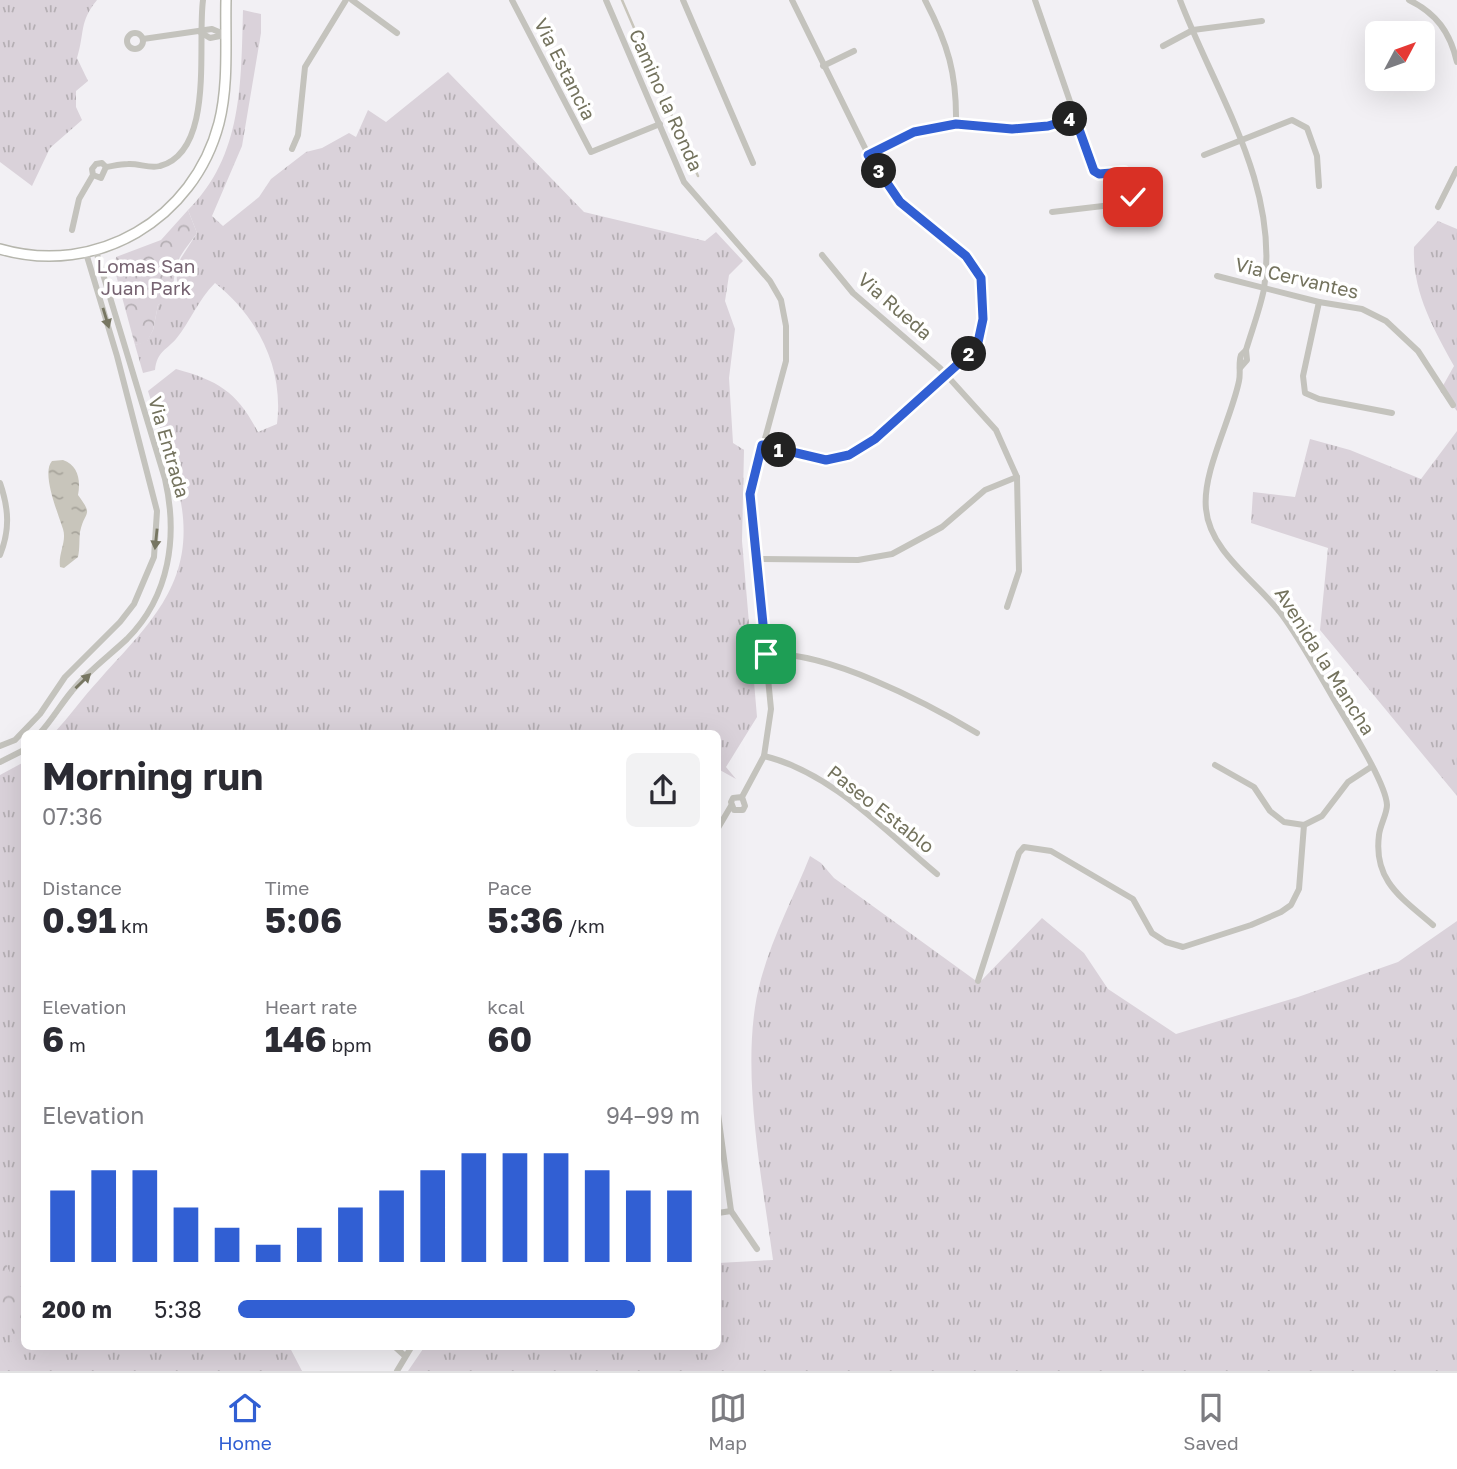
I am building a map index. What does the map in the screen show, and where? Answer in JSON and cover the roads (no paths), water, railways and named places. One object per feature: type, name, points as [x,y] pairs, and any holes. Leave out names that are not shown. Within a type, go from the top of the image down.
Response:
[{"type":"main road","points":[[0,249],[37,256],[96,251],[135,234],[157,220],[176,202],[211,151],[220,120],[226,0]]},
{"type":"street","points":[[106,167],[126,164],[157,167],[178,158],[192,137],[200,106],[203,0]]},
{"type":"street","points":[[292,149],[298,135],[305,67],[346,0]]},
{"type":"street","points":[[352,0],[397,33]]},
{"type":"street","name":"Via Estancia","points":[[512,0],[591,152],[660,124]]},
{"type":"street","name":"Camino la Ronda","points":[[606,0],[684,182],[755,261],[781,300],[786,326],[786,361],[750,494],[771,709],[764,756],[742,797],[745,806],[725,819]]},
{"type":"street","points":[[683,0],[752,163]]},
{"type":"street","points":[[762,445],[826,460],[849,455],[875,439],[977,347],[983,319],[981,278],[966,256],[900,202],[868,155],[792,0]]},
{"type":"street","points":[[925,0],[946,40],[957,86],[956,124]]},
{"type":"street","points":[[1035,0],[1094,171],[1099,174],[1124,172],[1136,186],[1133,197],[1121,204],[1052,212]]},
{"type":"street","name":"Avenida la Mancha","points":[[1180,0],[1241,140],[1265,225],[1264,288],[1246,350],[1247,360],[1240,368],[1221,444],[1207,484],[1206,509],[1211,533],[1224,552],[1262,589],[1285,618],[1371,767],[1387,805],[1379,834],[1378,861],[1383,877],[1433,925]]},
{"type":"street","points":[[1409,0],[1441,22],[1452,41],[1457,61]]},
{"type":"street","points":[[1163,46],[1193,30],[1262,21]]},
{"type":"street","points":[[143,39],[200,32],[210,38],[226,35]]},
{"type":"street","points":[[823,66],[854,51]]},
{"type":"street","points":[[868,155],[914,132],[956,124],[1012,129],[1048,126],[1075,118]]},
{"type":"street","points":[[1204,155],[1292,120],[1307,128],[1317,156],[1319,186]]},
{"type":"street","points":[[72,230],[79,200],[93,175],[92,169],[96,164],[102,163],[106,167]]},
{"type":"street","points":[[93,175],[105,176],[106,167]]},
{"type":"street","points":[[1438,207],[1457,169]]},
{"type":"street","name":"Via Entrada","points":[[43,730],[72,691],[129,636],[144,617],[163,580],[172,540],[170,502],[96,251]]},
{"type":"street","name":"Via Entrada","points":[[25,730],[40,714],[65,677],[134,604],[153,557],[157,511],[86,253]]},
{"type":"street","name":"Via Rueda","points":[[822,255],[853,293],[919,347],[996,430],[1017,477],[1019,571],[1007,607]]},
{"type":"street","name":"Via Cervantes","points":[[1217,276],[1319,302],[1362,309],[1386,321],[1418,351],[1453,405]]},
{"type":"street","points":[[1319,302],[1303,376],[1305,393],[1319,400],[1392,413]]},
{"type":"street","points":[[125,388],[135,385]]},
{"type":"street","points":[[755,559],[858,560],[892,554],[942,527],[985,490],[1017,477]]},
{"type":"street","points":[[0,483],[8,517],[7,536],[0,555]]},
{"type":"street","points":[[766,654],[800,655],[904,693],[977,733]]},
{"type":"street","points":[[52,696],[64,705]]},
{"type":"street","name":"Via Entrada","points":[[21,734],[0,748],[3,761],[21,752]]},
{"type":"street","name":"Paseo Establo","points":[[764,756],[800,768],[834,789],[937,874]]},
{"type":"street","points":[[1215,765],[1254,787],[1270,811],[1284,822],[1304,825],[1322,816],[1348,782],[1371,767]]},
{"type":"street","name":"Camino la Ronda","points":[[721,824],[733,798],[742,797]]},
{"type":"street","points":[[731,806],[738,811]]},
{"type":"street","points":[[978,981],[1019,853],[1024,848],[1051,851],[1133,899],[1152,933],[1166,942],[1182,947],[1251,925],[1291,905],[1299,890],[1304,825]]},
{"type":"street","points":[[721,1136],[731,1210],[757,1249]]},
{"type":"street","points":[[721,1212],[731,1210]]},
{"type":"street","points":[[398,1350],[405,1356]]},
{"type":"street","points":[[397,1371],[409,1350]]},
{"type":"water","points":[[63,460],[75,469],[79,484],[78,495],[87,510],[80,532],[78,557],[64,568],[60,567],[60,562],[64,534],[48,474],[52,461]]},
{"type":"waterway","points":[[622,0],[698,176]]},
{"type":"park label","name":"Lomas San Juan Park","points":[[146,277]]}]
